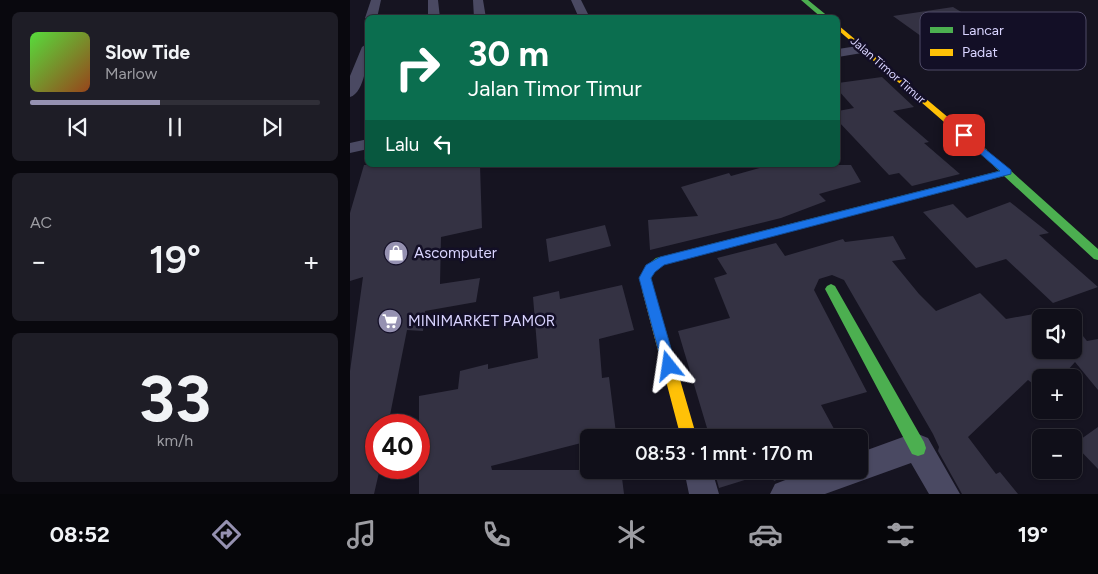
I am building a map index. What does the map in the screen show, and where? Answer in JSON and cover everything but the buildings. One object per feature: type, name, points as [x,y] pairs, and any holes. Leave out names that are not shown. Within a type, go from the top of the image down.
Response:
[{"type":"street","points":[[372,15],[376,0]]},
{"type":"street","points":[[433,0],[434,15]]},
{"type":"street","points":[[478,0],[480,15]]},
{"type":"street","points":[[576,0],[584,15]]},
{"type":"street","points":[[804,0],[823,15]]},
{"type":"street","name":"Jalan Timor Timur","points":[[840,29],[1007,172],[1098,256]]},
{"type":"street","points":[[840,53],[864,49]]},
{"type":"street","points":[[350,93],[365,55]]},
{"type":"street","points":[[350,148],[365,145]]},
{"type":"street","points":[[687,429],[645,278],[650,268],[660,262],[1007,172]]},
{"type":"street","points":[[831,289],[945,494]]},
{"type":"street","points":[[868,464],[903,451],[918,448]]},
{"type":"street","points":[[700,479],[704,494]]},
{"type":"street","points":[[785,494],[826,479]]},
{"type":"traffic: fast","points":[[804,0],[823,15]]},
{"type":"traffic: fast","points":[[984,152],[1098,256]]},
{"type":"traffic: fast","points":[[648,290],[645,278],[650,269],[660,261],[1007,172]]},
{"type":"traffic: fast","points":[[831,289],[918,448]]},
{"type":"traffic: slow","points":[[840,29],[984,152]]},
{"type":"traffic: slow","points":[[648,290],[687,429]]},
{"type":"place","name":"Ascomputer","points":[[396,253]]},
{"type":"place","name":"MINIMARKET PAMOR","points":[[390,321]]},
{"type":"route","points":[[669,366],[645,278],[650,268],[660,262],[1007,172],[964,135]]}]
